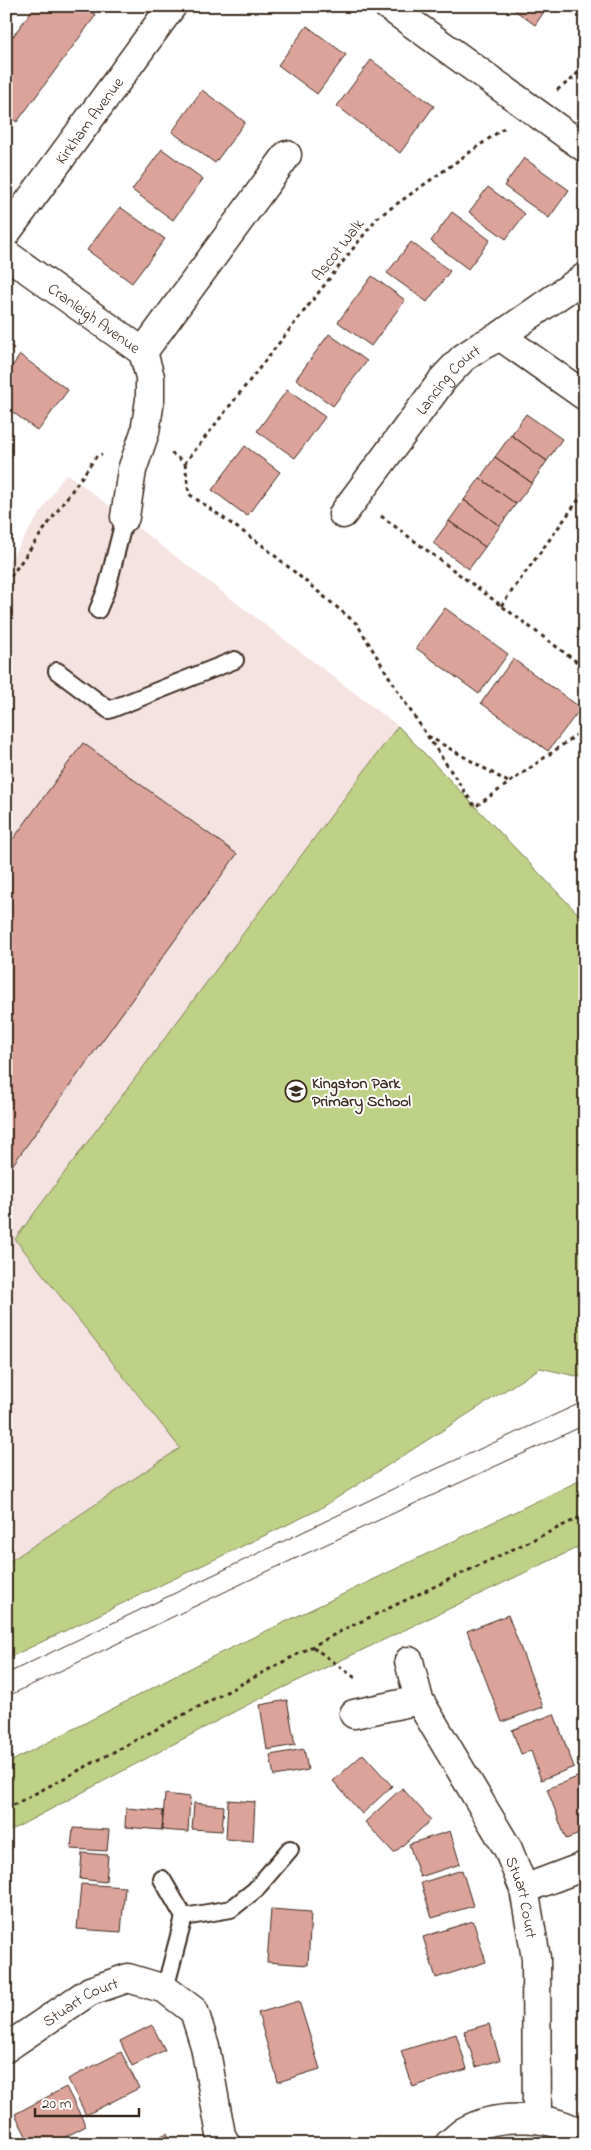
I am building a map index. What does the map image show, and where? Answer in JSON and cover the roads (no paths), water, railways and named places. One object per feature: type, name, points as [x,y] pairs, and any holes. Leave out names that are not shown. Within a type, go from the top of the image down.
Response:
[{"type":"street","name":"Kirkham Avenue","points":[[6,233],[172,6]]},
{"type":"street","points":[[388,6],[585,148]]},
{"type":"street","points":[[143,352],[287,155]]},
{"type":"street","name":"Cranleigh Avenue","points":[[6,254],[143,352],[150,377],[150,400],[145,432],[132,470],[125,517]]},
{"type":"street","name":"Lancing Court","points":[[349,506],[444,378],[463,358],[500,336],[585,277]]},
{"type":"street","points":[[500,336],[585,396]]},
{"type":"street","name":"Stuart Court","points":[[409,1661],[419,1700],[508,1849],[524,1889],[536,1958],[537,2119]]},
{"type":"street","points":[[354,1714],[419,1700]]},
{"type":"street","points":[[524,1889],[585,1866]]},
{"type":"street","name":"Stuart Court","points":[[6,2048],[90,1990],[128,1978],[165,1989],[194,2011],[206,2046],[221,2136],[226,2144]]},
{"type":"street","points":[[449,2144],[465,2131],[501,2119],[537,2119],[575,2130],[585,2137]]},
{"type":"lane","points":[[98,610],[107,588],[125,517]]},
{"type":"lane","points":[[57,671],[109,710],[235,660]]},
{"type":"lane","points":[[184,1917],[231,1909],[255,1890],[290,1850]]},
{"type":"lane","points":[[162,1879],[184,1917],[165,1989]]},
{"type":"tram line","points":[[6,1674],[401,1485],[585,1401]]},
{"type":"tram line","points":[[6,1697],[264,1573],[585,1425]]},
{"type":"place","name":"Kingston Park Primary School","points":[[296,1091]]}]
